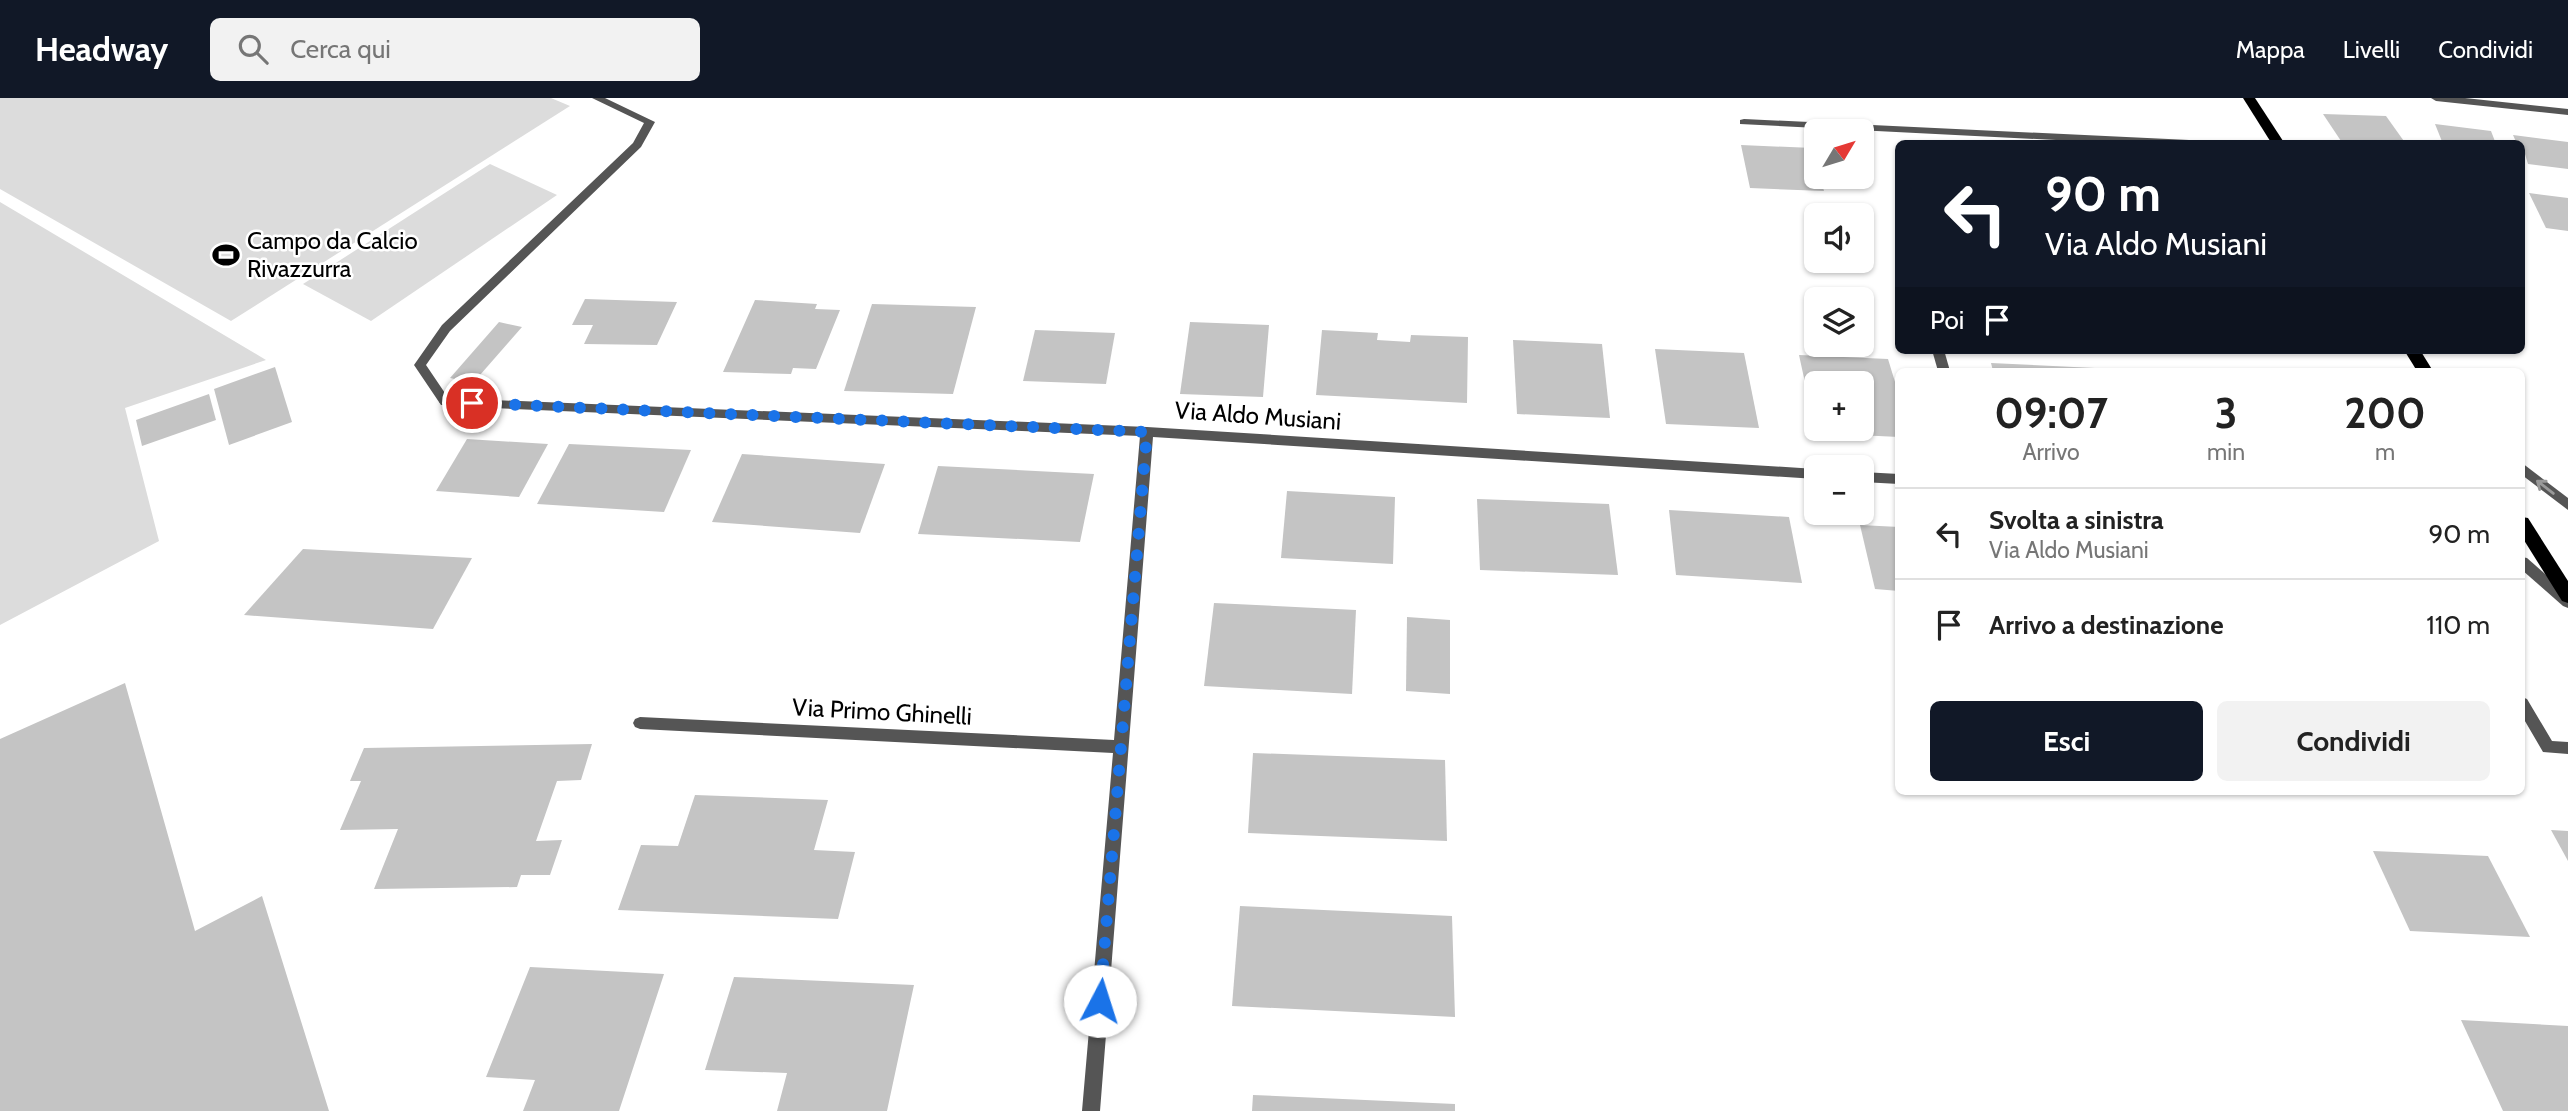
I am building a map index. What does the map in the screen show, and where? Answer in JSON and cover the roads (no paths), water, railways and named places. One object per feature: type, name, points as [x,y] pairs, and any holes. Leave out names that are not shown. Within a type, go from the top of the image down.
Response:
[{"type":"main road","points":[[2249,98],[2276,140]]},
{"type":"main road","points":[[2525,528],[2568,596]]},
{"type":"street","name":"Via Aldo Musiani","points":[[597,98],[650,122],[637,145],[446,328],[420,365],[445,402],[1147,432],[1804,473]]},
{"type":"street","points":[[2436,98],[2568,112]]},
{"type":"street","points":[[1744,122],[2125,140]]},
{"type":"street","points":[[1091,1111],[1147,432]]},
{"type":"street","points":[[2525,470],[2568,505]]},
{"type":"street","points":[[1874,478],[1895,479]]},
{"type":"street","points":[[2525,565],[2568,602]]},
{"type":"street","points":[[2525,708],[2548,747],[2568,748]]},
{"type":"street","name":"Via Primo Ghinelli","points":[[640,723],[1121,747]]},
{"type":"place","name":"Campo da Calcio Rivazzurra","points":[[226,255]]}]
